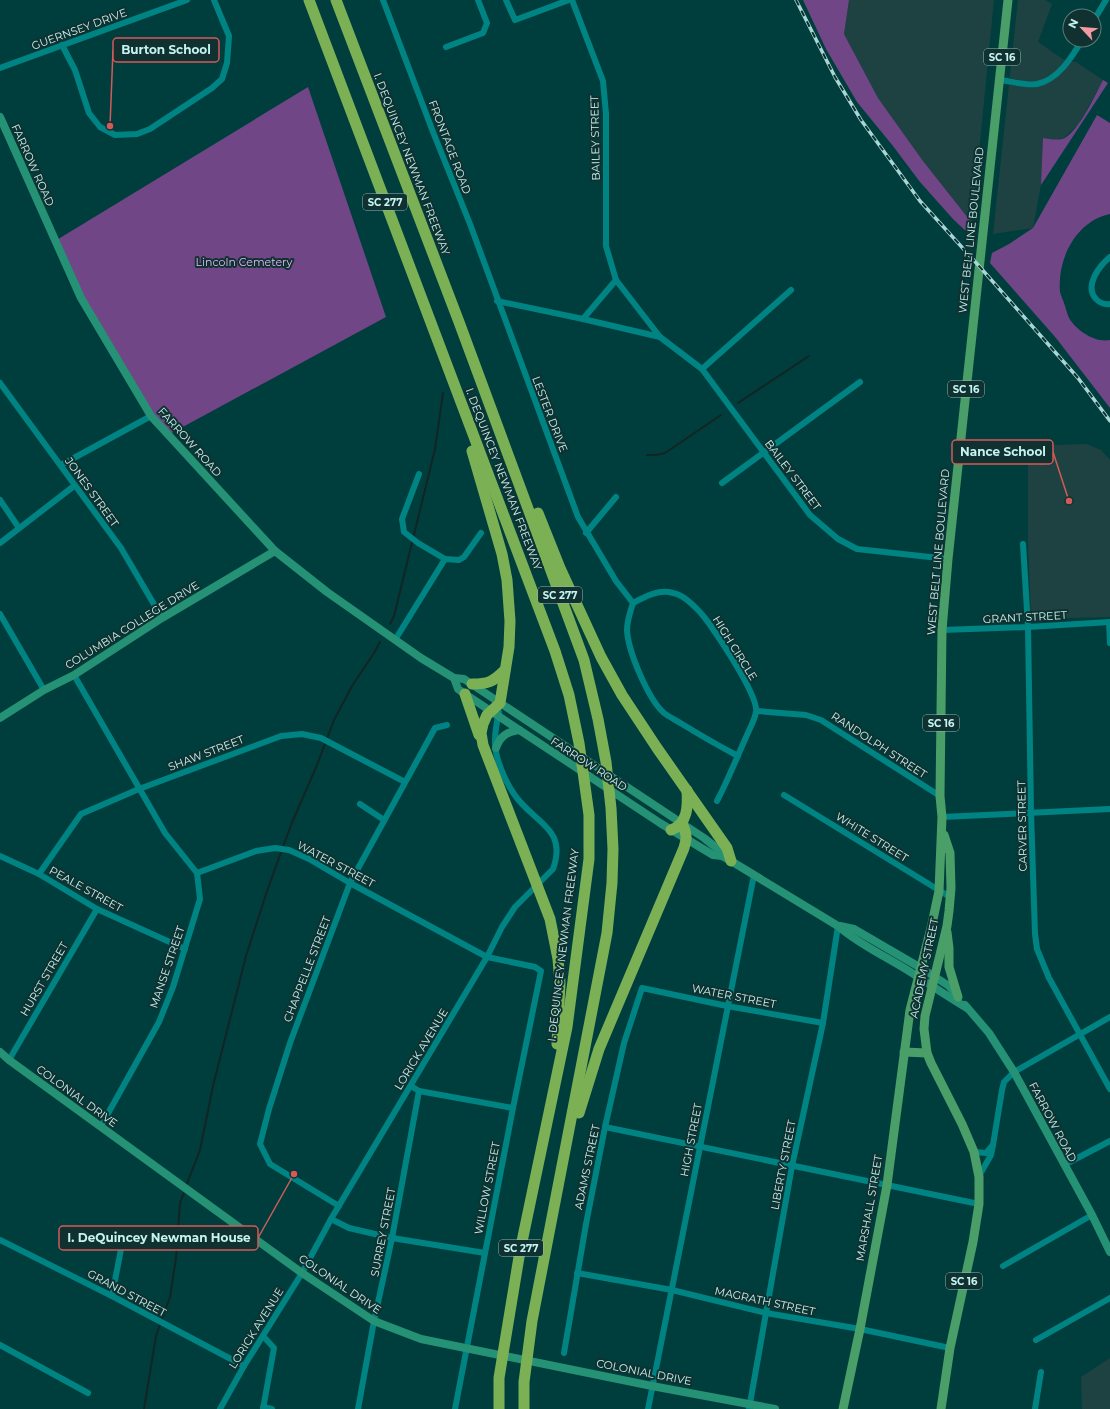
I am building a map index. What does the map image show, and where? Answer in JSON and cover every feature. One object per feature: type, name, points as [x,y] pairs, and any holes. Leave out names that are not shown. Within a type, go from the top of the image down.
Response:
[{"type":"highway","name":"I. DEQUINCEY NEWMAN FREEWAY","points":[[309,0],[555,651],[569,695],[579,743],[589,815],[589,859],[567,1027],[520,1251],[499,1378],[499,1409]]},
{"type":"highway","name":"I. DEQUINCEY NEWMAN FREEWAY","points":[[336,0],[493,413],[584,660],[598,719],[606,762],[611,808],[612,849],[612,883],[607,932],[532,1321],[524,1382],[524,1409]]},
{"type":"highway","points":[[461,404],[469,442],[502,554],[507,580],[510,621],[509,647],[504,670],[500,703],[495,714],[487,715],[483,724],[481,733],[483,746]]},
{"type":"highway","points":[[493,413],[512,449],[560,568],[601,657],[622,695],[727,848],[726,858]]},
{"type":"highway","points":[[472,684],[491,682],[504,670]]},
{"type":"highway","points":[[465,694],[483,746],[550,919],[558,958],[560,1004],[554,1089]]},
{"type":"highway","points":[[671,830],[678,828],[682,824],[688,804],[687,790]]},
{"type":"highway","points":[[552,1218],[585,1092],[599,1049],[649,929],[667,890],[687,839],[682,824]]},
{"type":"main road","name":"WEST BELT LINE BOULEVARD","points":[[910,1010],[939,891],[942,828],[940,796],[942,630],[948,559],[1008,0]]},
{"type":"main road","name":"FARROW ROAD","points":[[0,117],[3,131],[80,298],[151,416],[275,551],[327,592],[395,640],[454,678],[464,679],[472,684],[682,824],[718,849],[726,858],[838,926],[854,929],[920,972],[934,976],[950,986],[989,1033],[1014,1072],[1092,1215],[1110,1252]]},
{"type":"main road","name":"COLUMBIA COLLEGE DRIVE","points":[[0,718],[44,690],[74,675],[162,618],[275,551]]},
{"type":"main road","name":"FARROW ROAD","points":[[454,678],[458,689],[552,752],[671,830],[713,855],[726,858]]},
{"type":"main road","points":[[496,748],[502,736],[512,731],[519,730]]},
{"type":"main road","name":"ACADEMY STREET","points":[[941,1409],[950,1348],[980,1204],[979,1177],[974,1152],[962,1124],[931,1063],[927,1053],[924,1029],[925,1016],[947,926],[950,897],[950,853],[942,828]]},
{"type":"main road","points":[[947,926],[949,967],[958,997]]},
{"type":"main road","name":"FARROW ROAD","points":[[920,972],[932,987],[967,1008]]},
{"type":"main road","name":"MARSHALL STREET","points":[[842,1409],[860,1329],[887,1185],[910,1010]]},
{"type":"main road","name":"COLONIAL DRIVE","points":[[0,1052],[302,1273],[374,1321],[421,1339],[558,1366],[750,1407],[775,1409]]},
{"type":"main road","points":[[904,1052],[927,1053]]},
{"type":"street","name":"GUERNSEY DRIVE","points":[[0,68],[187,0]]},
{"type":"street","points":[[62,45],[75,70],[89,113],[100,127],[115,135],[137,134],[150,129],[212,88],[222,79],[227,63],[229,36],[214,0]]},
{"type":"street","name":"FRONTAGE ROAD","points":[[383,0],[470,224],[497,302]]},
{"type":"street","points":[[446,47],[483,33],[487,23],[478,0]]},
{"type":"street","points":[[506,0],[515,20],[570,0]]},
{"type":"street","name":"BAILEY STREET","points":[[570,0],[603,81],[606,114],[606,246],[616,280],[660,337],[702,369],[810,515],[838,539],[857,549],[948,559]]},
{"type":"street","points":[[1000,80],[1036,85],[1049,80],[1070,60],[1077,48]]},
{"type":"street","points":[[1110,257],[1099,269],[1094,279],[1092,288],[1093,296],[1098,302],[1110,304]]},
{"type":"street","points":[[583,319],[616,280]]},
{"type":"street","points":[[702,369],[791,290]]},
{"type":"street","name":"BAILEY STREET","points":[[497,302],[583,319],[660,337]]},
{"type":"street","name":"LESTER DRIVE","points":[[497,302],[578,518],[586,533]]},
{"type":"street","name":"JONES STREET","points":[[0,382],[74,486],[121,548],[162,618]]},
{"type":"street","points":[[722,484],[860,382]]},
{"type":"street","points":[[60,465],[151,416]]},
{"type":"street","points":[[419,474],[402,519],[404,532],[418,543],[445,559],[458,560],[464,556],[481,533]]},
{"type":"street","points":[[0,543],[74,486]]},
{"type":"street","points":[[616,497],[586,533],[616,581],[633,603],[627,629],[629,642],[636,665],[651,695],[664,712],[708,740],[738,756]]},
{"type":"street","points":[[0,500],[19,528]]},
{"type":"street","name":"CARVER STREET","points":[[1023,544],[1028,627],[1031,812],[1035,934],[1038,949],[1049,978],[1110,1089]]},
{"type":"street","points":[[395,640],[445,559]]},
{"type":"street","name":"HIGH CIRCLE","points":[[633,603],[655,592],[672,592],[682,596],[699,611],[734,661],[752,696],[757,711]]},
{"type":"street","points":[[0,614],[44,690]]},
{"type":"street","points":[[1110,622],[1110,643]]},
{"type":"street","name":"GRANT STREET","points":[[942,630],[1110,622]]},
{"type":"street","points":[[74,675],[165,833],[197,873]]},
{"type":"street","points":[[717,801],[729,779],[757,711]]},
{"type":"street","name":"RANDOLPH STREET","points":[[757,711],[806,715],[821,720],[940,796]]},
{"type":"street","name":"LORICK AVENUE","points":[[220,1409],[262,1336],[302,1273],[331,1219],[488,957],[502,927],[515,907],[553,869],[556,861],[557,849],[555,838],[551,830],[522,804],[505,779],[494,741],[495,714]]},
{"type":"street","name":"CHAPPELLE STREET","points":[[339,1206],[270,1164],[260,1144],[269,1109],[290,1043],[350,883],[435,728],[447,725]]},
{"type":"street","name":"SHAW STREET","points":[[39,874],[81,814],[139,789],[281,736],[302,734],[321,738],[405,782]]},
{"type":"street","name":"WHITE STREET","points":[[784,795],[950,897]]},
{"type":"street","points":[[360,804],[384,820]]},
{"type":"street","points":[[942,817],[1110,809]]},
{"type":"street","name":"WATER STREET","points":[[197,873],[256,851],[275,848],[289,850],[309,859],[350,883],[488,957],[535,967],[541,971]]},
{"type":"street","name":"PEALE STREET","points":[[0,856],[39,874],[97,909],[184,949]]},
{"type":"street","name":"MANSE STREET","points":[[101,1126],[159,1022],[173,987],[200,899],[197,873]]},
{"type":"street","name":"HIGH STREET","points":[[648,1409],[754,875]]},
{"type":"street","name":"HURST STREET","points":[[9,1060],[97,909]]},
{"type":"street","name":"LIBERTY STREET","points":[[750,1407],[792,1166],[823,1023],[838,926]]},
{"type":"street","name":"WILLOW STREET","points":[[456,1409],[513,1108],[541,971]]},
{"type":"street","name":"WATER STREET","points":[[642,988],[727,1006],[823,1023]]},
{"type":"street","name":"ADAMS STREET","points":[[564,1353],[577,1273],[605,1127],[624,1044],[642,988]]},
{"type":"street","points":[[979,1177],[991,1155],[1004,1082],[1014,1072],[1110,1017]]},
{"type":"street","points":[[411,1086],[419,1091],[513,1108]]},
{"type":"street","name":"SURREY STREET","points":[[358,1409],[419,1091]]},
{"type":"street","points":[[605,1127],[980,1204]]},
{"type":"street","points":[[1064,1165],[1110,1141]]},
{"type":"street","points":[[974,1152],[986,1152],[992,1145]]},
{"type":"street","points":[[1003,1266],[1092,1215]]},
{"type":"street","points":[[331,1219],[349,1228],[392,1238],[486,1253]]},
{"type":"street","points":[[0,1248],[2,1241]]},
{"type":"street","name":"GRAND STREET","points":[[2,1241],[112,1296],[244,1366]]},
{"type":"street","points":[[112,1296],[121,1249]]},
{"type":"street","name":"MAGRATH STREET","points":[[577,1273],[672,1290],[766,1313],[860,1329],[950,1348]]},
{"type":"street","points":[[1036,1340],[1110,1298]]},
{"type":"street","points":[[262,1336],[274,1348],[263,1408],[272,1409]]},
{"type":"street","points":[[0,1345],[88,1393]]},
{"type":"street","points":[[1034,1409],[1041,1372]]},
{"type":"shaded area","points":[[849,0],[994,0],[972,223],[923,161],[878,98],[844,34]]},
{"type":"shaded area","points":[[1018,0],[1045,0],[1052,4],[1038,42],[1064,60],[1076,62],[1103,80],[1079,124],[1064,138],[1054,140],[1041,185],[1033,228],[993,234]]},
{"type":"shaded area","points":[[1087,444],[1101,450],[1110,460],[1110,617],[1031,619],[1028,541],[1028,446]]},
{"type":"shaded area","points":[[1110,1358],[1110,1409],[1082,1409],[1081,1377]]},
{"type":"green space","points":[[803,0],[849,0],[844,34],[878,98],[923,161],[972,223],[971,236],[953,219],[920,182],[857,102],[826,49]]},
{"type":"green space","points":[[1103,80],[1108,83],[1041,185],[1043,138],[1054,140],[1065,138],[1071,134],[1082,120]]},
{"type":"green space","name":"Lincoln Cemetery","points":[[308,87],[386,317],[168,435],[151,416],[81,298],[55,241]]},
{"type":"green space","points":[[1097,115],[1110,123],[1110,214],[1087,224],[1071,243],[1062,267],[1060,292],[1072,323],[1093,338],[1098,340],[1110,340],[1110,408],[1056,338],[990,263],[992,253],[1033,228]]},
{"type":"green space","points":[[1050,453],[1052,463],[1041,465],[1039,454]]},
{"type":"waterway","points":[[738,403],[809,356]]},
{"type":"waterway","points":[[390,624],[394,616],[435,449],[443,393]]},
{"type":"waterway","points":[[647,455],[665,453],[721,415]]},
{"type":"waterway","points":[[186,1186],[200,1150],[213,1086],[246,956],[267,891],[291,825],[317,765],[334,720],[352,686],[380,642]]},
{"type":"waterway","points":[[144,1409],[156,1336],[170,1297],[176,1258],[180,1203],[185,1190]]},
{"type":"railway","points":[[796,0],[835,77],[861,120],[920,201],[1078,378],[1110,421]]},
{"type":"place","name":"Burton School","points":[[110,126]]},
{"type":"place","name":"Nance School","points":[[1069,501]]},
{"type":"place","name":"I. DeQuincey Newman House","points":[[294,1174]]}]
